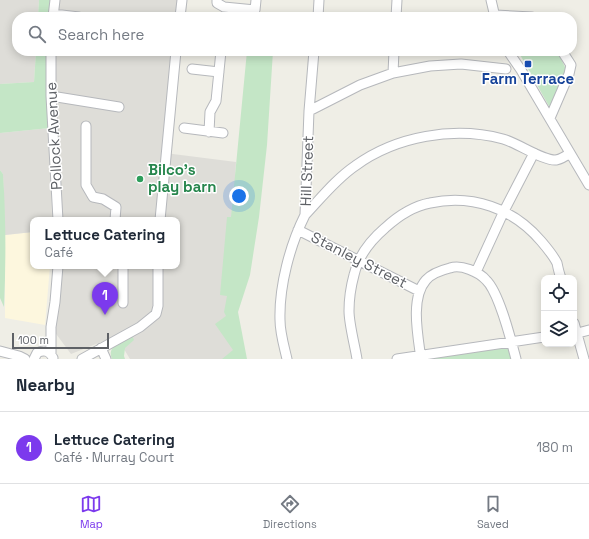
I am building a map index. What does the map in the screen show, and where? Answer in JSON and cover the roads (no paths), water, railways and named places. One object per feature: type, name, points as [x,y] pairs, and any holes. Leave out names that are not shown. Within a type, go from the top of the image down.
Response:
[{"type":"street","points":[[53,12],[55,0]]},
{"type":"street","points":[[181,12],[182,0]]},
{"type":"street","points":[[217,0],[217,3],[224,7],[255,10],[256,0]]},
{"type":"street","points":[[318,12],[319,0]]},
{"type":"street","points":[[396,12],[397,0]]},
{"type":"street","points":[[491,0],[494,12]]},
{"type":"street","points":[[224,7],[224,12]]},
{"type":"street","name":"Pollock Avenue","points":[[51,56],[51,96],[58,217]]},
{"type":"street","points":[[160,217],[176,56]]},
{"type":"street","points":[[208,132],[210,112],[216,101],[221,56]]},
{"type":"street","name":"Hill Street","points":[[287,359],[281,333],[280,319],[285,275],[298,230],[305,215],[309,111],[314,56]]},
{"type":"street","points":[[393,73],[394,56]]},
{"type":"street","points":[[511,56],[589,185]]},
{"type":"street","points":[[550,118],[570,70],[571,65],[565,56]]},
{"type":"street","points":[[309,111],[360,85],[393,73],[430,66],[461,64],[506,69]]},
{"type":"street","points":[[192,69],[219,72]]},
{"type":"street","points":[[51,96],[119,107]]},
{"type":"street","points":[[86,126],[86,185],[93,197],[103,199],[116,207],[115,217]]},
{"type":"street","points":[[184,128],[223,133]]},
{"type":"street","points":[[305,215],[337,180],[355,165],[382,150],[418,138],[436,135],[472,134],[503,139],[550,160],[558,160],[570,154]]},
{"type":"street","points":[[476,272],[504,211],[534,153]]},
{"type":"street","points":[[357,359],[349,312],[354,274],[359,260],[377,234],[411,210],[428,203],[460,199],[489,205],[504,211],[532,230],[556,262],[560,275]]},
{"type":"street","name":"Stanley Street","points":[[298,230],[419,291]]},
{"type":"street","points":[[421,357],[416,306],[419,291],[427,278],[453,267],[464,268],[476,272],[486,279],[494,291],[512,342],[516,359]]},
{"type":"street","points":[[53,357],[51,327],[58,269]]},
{"type":"street","points":[[123,269],[123,303]]},
{"type":"street","points":[[82,359],[140,327],[156,314],[158,306],[158,269]]},
{"type":"street","points":[[36,355],[51,327]]},
{"type":"street","points":[[577,334],[589,330]]},
{"type":"street","points":[[577,337],[584,359]]},
{"type":"street","points":[[397,359],[421,357],[541,338]]},
{"type":"street","points":[[101,348],[106,359]]},
{"type":"street","points":[[0,352],[22,358],[48,351],[53,357]]},
{"type":"place","name":"Farm Terrace","points":[[528,64]]},
{"type":"place","name":"Bilco's play barn","points":[[140,179]]},
{"type":"place","name":"Lettuce Catering","points":[[105,315]]}]
